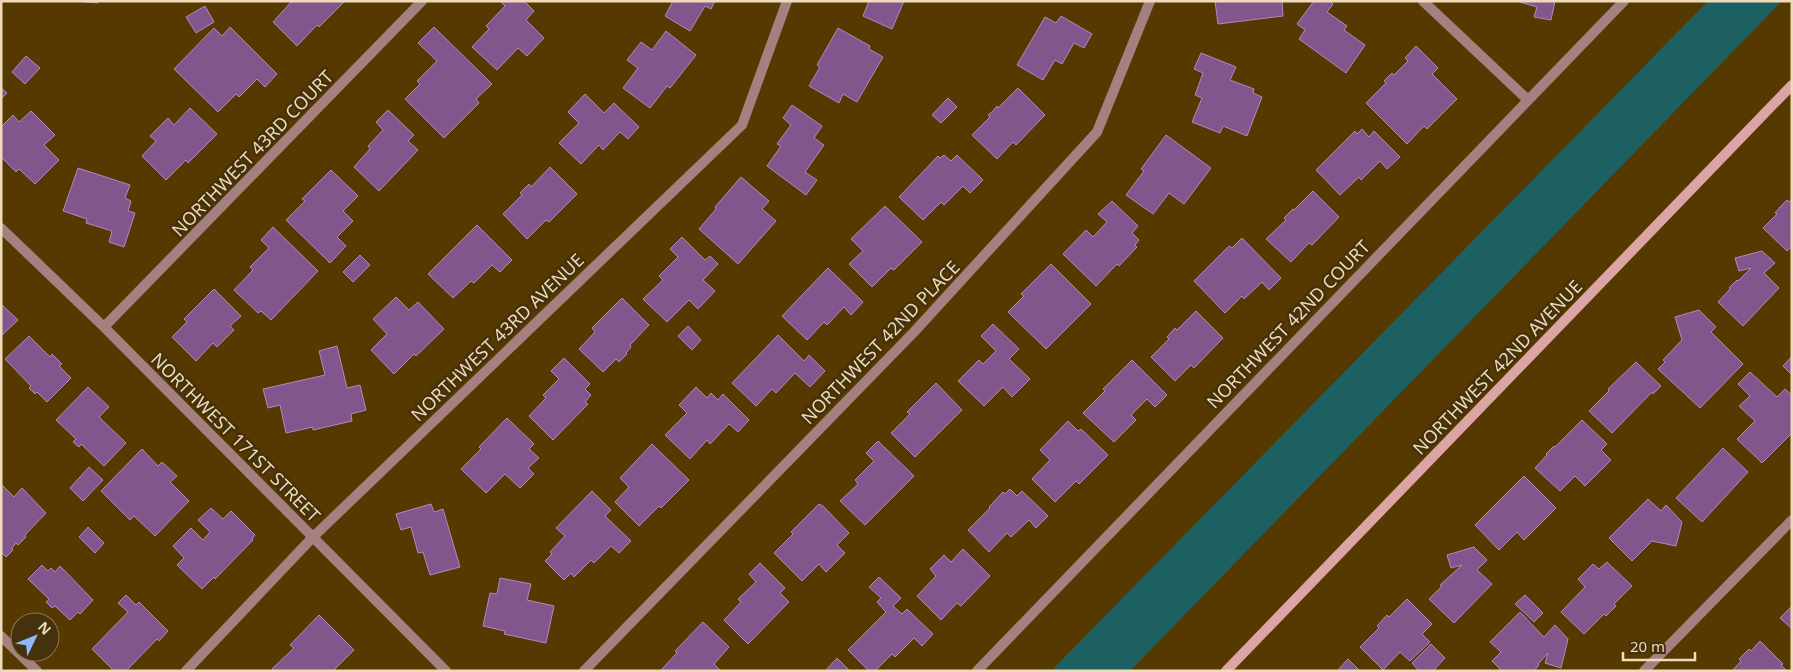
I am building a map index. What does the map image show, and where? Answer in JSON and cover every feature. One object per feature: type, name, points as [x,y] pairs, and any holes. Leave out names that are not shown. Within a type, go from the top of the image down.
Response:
[{"type":"street","name":"NORTHWEST 43RD COURT","points":[[104,327],[422,1]]},
{"type":"street","name":"NORTHWEST 43RD AVENUE","points":[[186,671],[312,538],[742,125],[787,1]]},
{"type":"street","name":"NORTHWEST 42ND PLACE","points":[[584,671],[914,332],[1097,132],[1150,1]]},
{"type":"street","points":[[1423,1],[1528,100]]},
{"type":"street","name":"NORTHWEST 42ND COURT","points":[[977,671],[1624,1]]},
{"type":"street","name":"NORTHWEST 42ND AVENUE","points":[[1226,671],[1792,85]]},
{"type":"street","name":"NORTHWEST 171ST STREET","points":[[1,228],[104,327],[446,671]]},
{"type":"street","points":[[1644,671],[1792,520]]},
{"type":"street","points":[[1,636],[37,671]]},
{"type":"water","points":[[1708,1],[1782,1],[1130,671],[1051,671]]},
{"type":"building","points":[[74,1],[98,1],[98,3]]},
{"type":"building","points":[[292,1],[345,1],[319,27],[317,25],[297,46],[273,22]]},
{"type":"building","points":[[500,1],[524,1],[534,11],[526,20],[544,38],[527,56],[518,48],[497,70],[472,47],[489,29],[486,26],[505,6]]},
{"type":"building","points":[[673,1],[715,1],[711,9],[705,6],[690,31],[665,16]]},
{"type":"building","points":[[869,1],[904,1],[892,29],[863,16]]},
{"type":"building","points":[[1215,1],[1282,1],[1283,16],[1218,24]]},
{"type":"building","points":[[1314,1],[1330,1],[1333,4],[1327,12],[1347,26],[1344,30],[1365,45],[1346,73],[1299,39],[1305,30],[1297,24]]},
{"type":"building","points":[[1516,1],[1555,1],[1551,20],[1534,17],[1537,7]]},
{"type":"building","points":[[205,6],[214,22],[196,33],[186,17]]},
{"type":"building","points":[[1061,16],[1092,34],[1084,48],[1074,43],[1062,64],[1055,60],[1043,80],[1017,65],[1045,17],[1056,23]]},
{"type":"building","points":[[230,27],[277,74],[265,87],[257,79],[239,97],[236,94],[218,112],[174,69],[214,28],[222,36]]},
{"type":"building","points":[[434,27],[492,84],[476,99],[479,103],[444,138],[405,99],[420,84],[417,81],[437,61],[418,43]]},
{"type":"building","points":[[838,28],[870,46],[869,49],[883,57],[857,102],[843,94],[839,103],[809,86],[820,67],[817,65]]},
{"type":"building","points":[[666,31],[696,55],[670,88],[667,86],[650,108],[623,88],[638,68],[627,60],[641,42],[652,50]]},
{"type":"building","points":[[1416,46],[1438,68],[1432,74],[1457,99],[1427,129],[1424,126],[1407,144],[1366,103],[1386,83],[1384,81],[1392,73],[1394,75],[1408,61],[1405,58]]},
{"type":"building","points":[[1201,53],[1236,67],[1230,80],[1254,89],[1253,93],[1262,97],[1247,136],[1223,126],[1220,133],[1192,122],[1202,98],[1195,95],[1203,73],[1194,69]]},
{"type":"building","points":[[26,56],[40,68],[25,84],[12,72]]},
{"type":"building","points":[[1,88],[7,93],[1,99]]},
{"type":"building","points":[[1018,88],[1045,115],[1016,145],[1013,142],[997,159],[972,135],[990,117],[988,115]]},
{"type":"building","points":[[585,94],[604,113],[614,103],[639,127],[628,139],[620,132],[603,150],[599,145],[581,164],[559,143],[579,123],[568,112]]},
{"type":"building","points":[[948,98],[957,107],[941,123],[932,115]]},
{"type":"building","points":[[792,105],[822,126],[814,138],[824,145],[805,172],[817,180],[806,195],[767,166],[781,146],[777,144],[791,125],[783,118]]},
{"type":"building","points":[[190,108],[217,134],[188,163],[186,160],[166,180],[142,156],[156,141],[150,136],[168,118],[174,125]]},
{"type":"building","points":[[388,110],[414,135],[408,141],[418,150],[379,191],[354,167],[370,149],[368,146],[383,130],[376,122]]},
{"type":"building","points":[[31,111],[55,135],[44,145],[59,160],[35,184],[19,169],[16,172],[1,157],[1,127],[13,115],[19,122]]},
{"type":"building","points":[[1362,129],[1369,137],[1374,131],[1400,157],[1387,169],[1380,161],[1361,180],[1359,177],[1340,195],[1316,170],[1355,131],[1357,134]]},
{"type":"building","points":[[1166,135],[1211,168],[1184,204],[1169,193],[1153,214],[1126,195],[1144,171],[1141,169]]},
{"type":"building","points":[[944,155],[951,161],[957,155],[983,180],[970,193],[963,186],[944,205],[941,202],[923,220],[899,197],[938,156],[940,158]]},
{"type":"building","points":[[550,167],[577,194],[549,222],[546,220],[527,239],[503,214],[522,195],[520,193],[529,184],[531,187]]},
{"type":"building","points":[[78,168],[130,185],[125,198],[131,201],[128,211],[135,213],[124,247],[109,242],[112,231],[86,223],[87,219],[63,211]]},
{"type":"building","points":[[331,170],[358,196],[343,211],[353,221],[337,237],[346,246],[330,263],[286,220],[305,201],[302,199]]},
{"type":"building","points":[[741,177],[769,201],[762,209],[776,221],[738,264],[699,229]]},
{"type":"building","points":[[1313,191],[1339,217],[1312,245],[1309,243],[1291,262],[1266,239],[1286,220],[1284,218]]},
{"type":"building","points":[[1792,199],[1792,246],[1787,251],[1763,228],[1777,214],[1775,213],[1787,200],[1789,202]]},
{"type":"building","points":[[1112,201],[1138,226],[1132,233],[1139,240],[1135,245],[1137,247],[1096,286],[1063,254],[1086,230],[1093,237],[1107,222],[1098,214]]},
{"type":"building","points":[[885,206],[922,242],[894,270],[891,268],[872,287],[849,264],[863,251],[851,239]]},
{"type":"building","points":[[477,225],[512,260],[500,272],[492,265],[474,283],[471,281],[453,298],[428,274]]},
{"type":"building","points":[[273,227],[318,271],[271,320],[261,311],[258,313],[234,290],[253,270],[250,267],[269,248],[261,240]]},
{"type":"building","points":[[682,237],[705,260],[710,256],[718,264],[703,280],[715,291],[698,309],[689,300],[667,322],[643,299],[663,280],[659,276],[678,257],[670,249]]},
{"type":"building","points":[[1242,238],[1281,278],[1269,290],[1262,282],[1244,299],[1242,296],[1225,313],[1194,281],[1229,246],[1232,248]]},
{"type":"building","points":[[1762,251],[1775,263],[1764,273],[1779,288],[1743,326],[1718,302],[1729,288],[1751,268],[1739,271],[1735,258]]},
{"type":"building","points":[[360,255],[370,265],[353,282],[343,272]]},
{"type":"building","points":[[1051,264],[1091,304],[1046,349],[1008,312],[1024,296],[1021,294]]},
{"type":"building","points":[[828,268],[863,302],[851,315],[844,307],[827,325],[824,322],[807,340],[782,316]]},
{"type":"building","points":[[214,289],[241,316],[230,326],[234,330],[217,347],[213,343],[196,361],[172,337],[187,322],[184,319]]},
{"type":"building","points":[[396,297],[409,310],[418,302],[444,329],[394,374],[371,350],[387,334],[373,319]]},
{"type":"building","points":[[622,298],[649,325],[630,345],[631,347],[627,354],[619,362],[616,359],[603,372],[579,349],[595,332],[592,328]]},
{"type":"building","points":[[1,304],[18,320],[1,336]]},
{"type":"building","points":[[1699,310],[1716,327],[1711,332],[1743,364],[1700,408],[1658,369],[1665,362],[1663,360],[1682,340],[1675,317]]},
{"type":"building","points":[[1196,311],[1223,338],[1194,368],[1191,365],[1175,381],[1151,357],[1169,339],[1167,337],[1175,328],[1177,330]]},
{"type":"building","points":[[993,324],[1019,349],[1009,359],[1030,379],[1012,397],[1003,387],[984,406],[958,381],[979,360],[983,364],[996,351],[981,336]]},
{"type":"building","points":[[688,326],[701,340],[692,350],[678,336]]},
{"type":"building","points":[[778,335],[804,361],[809,355],[825,371],[810,387],[795,373],[776,393],[772,389],[756,406],[732,383]]},
{"type":"building","points":[[29,336],[50,357],[52,354],[62,364],[59,366],[71,378],[47,402],[37,392],[35,394],[29,388],[31,386],[5,359]]},
{"type":"building","points":[[337,346],[347,388],[360,385],[366,410],[351,414],[352,421],[313,430],[313,427],[286,433],[280,405],[268,408],[263,389],[325,375],[319,351]]},
{"type":"building","points":[[1792,356],[1792,375],[1783,366]]},
{"type":"building","points":[[564,358],[590,384],[585,389],[591,395],[585,402],[588,404],[553,440],[529,416],[546,398],[543,395],[559,379],[551,371]]},
{"type":"building","points":[[1132,360],[1167,395],[1155,407],[1147,399],[1131,415],[1136,420],[1114,442],[1083,413],[1105,391],[1103,389]]},
{"type":"building","points":[[1636,362],[1661,386],[1653,394],[1652,392],[1612,433],[1589,411],[1609,391],[1608,389]]},
{"type":"building","points":[[1750,372],[1777,397],[1785,389],[1792,395],[1792,433],[1762,463],[1737,439],[1755,421],[1739,406],[1750,396],[1738,384]]},
{"type":"building","points":[[936,383],[962,410],[915,457],[891,433],[910,414],[907,412]]},
{"type":"building","points":[[88,387],[109,407],[99,417],[126,443],[104,466],[81,444],[79,447],[73,442],[76,439],[56,420]]},
{"type":"building","points":[[696,387],[707,398],[711,393],[718,400],[723,394],[749,420],[738,432],[729,424],[710,444],[707,440],[690,459],[665,435],[687,413],[679,405]]},
{"type":"building","points":[[507,418],[534,444],[529,449],[539,458],[528,468],[534,474],[520,488],[505,474],[486,493],[461,469]]},
{"type":"building","points":[[1582,420],[1607,444],[1601,450],[1611,460],[1585,486],[1575,476],[1560,491],[1535,468],[1546,454]]},
{"type":"building","points":[[1068,421],[1078,431],[1081,429],[1108,455],[1079,484],[1076,481],[1055,502],[1032,479],[1050,460],[1040,450]]},
{"type":"building","points":[[878,441],[914,476],[865,525],[840,501],[858,484],[855,480],[874,461],[866,453]]},
{"type":"building","points":[[652,444],[689,480],[661,508],[659,506],[639,526],[615,502],[629,487],[620,478]]},
{"type":"building","points":[[1723,448],[1748,472],[1702,522],[1676,498]]},
{"type":"building","points":[[142,449],[158,466],[162,462],[177,476],[170,482],[189,501],[155,536],[134,516],[130,520],[101,491]]},
{"type":"building","points":[[89,467],[103,480],[83,501],[70,488]]},
{"type":"building","points":[[1524,476],[1556,508],[1524,540],[1517,532],[1499,550],[1475,525]]},
{"type":"building","points":[[1,484],[14,497],[22,488],[46,513],[18,545],[16,543],[12,548],[13,550],[6,557],[1,552]]},
{"type":"building","points":[[1010,489],[1017,496],[1022,491],[1048,516],[1036,528],[1029,520],[1011,537],[1007,533],[989,552],[968,530],[1003,492],[1005,494]]},
{"type":"building","points":[[592,491],[611,510],[605,516],[631,541],[619,553],[611,546],[594,563],[591,560],[574,577],[571,573],[564,580],[545,561],[552,554],[550,552],[565,536],[556,528]]},
{"type":"building","points":[[1648,499],[1661,511],[1666,505],[1682,522],[1676,546],[1652,541],[1632,561],[1609,538]]},
{"type":"building","points":[[431,504],[434,512],[443,509],[460,567],[430,575],[423,552],[418,553],[411,527],[401,530],[396,514]]},
{"type":"building","points":[[819,504],[849,533],[837,545],[845,553],[826,572],[819,564],[802,581],[774,553],[793,534],[791,532]]},
{"type":"building","points":[[211,508],[223,519],[231,511],[255,535],[253,540],[215,579],[214,577],[202,589],[177,565],[184,558],[173,546],[191,528],[203,540],[210,532],[198,520]]},
{"type":"building","points":[[88,527],[104,543],[95,553],[79,537]]},
{"type":"building","points":[[1474,547],[1487,560],[1477,570],[1492,584],[1454,623],[1429,599],[1442,586],[1440,585],[1462,565],[1451,568],[1447,555]]},
{"type":"building","points":[[963,549],[990,576],[961,606],[957,603],[941,620],[917,596],[936,576],[930,569],[944,555],[951,562]]},
{"type":"building","points":[[1607,562],[1632,586],[1614,604],[1616,606],[1606,616],[1604,614],[1584,634],[1561,612],[1585,587],[1578,579],[1593,564],[1599,569]]},
{"type":"building","points":[[760,563],[785,588],[780,593],[789,602],[748,644],[724,620],[741,602],[738,599],[756,582],[749,574]]},
{"type":"building","points":[[42,565],[48,571],[51,568],[55,572],[60,566],[93,600],[80,614],[78,612],[70,620],[55,606],[52,608],[46,602],[49,599],[28,579]]},
{"type":"building","points":[[879,577],[901,598],[893,606],[902,614],[907,609],[933,634],[922,646],[914,638],[895,657],[892,654],[875,671],[869,671],[848,650],[886,612],[877,602],[881,598],[869,587]]},
{"type":"building","points":[[500,578],[531,584],[527,600],[554,606],[546,643],[504,634],[505,631],[483,626],[490,593],[497,594]]},
{"type":"building","points":[[126,595],[136,605],[139,602],[168,631],[159,641],[157,639],[126,671],[114,671],[92,649],[128,612],[118,603]]},
{"type":"building","points":[[1525,595],[1543,613],[1534,622],[1515,604]]},
{"type":"building","points":[[1407,599],[1432,624],[1422,634],[1430,642],[1410,661],[1400,652],[1383,670],[1360,647],[1379,628],[1377,626],[1387,615],[1389,617]]},
{"type":"building","points":[[1792,606],[1792,629],[1780,618]]},
{"type":"building","points":[[1520,612],[1544,637],[1555,625],[1568,639],[1561,668],[1545,663],[1548,653],[1534,671],[1502,671],[1492,661],[1501,652],[1490,642]]},
{"type":"building","points":[[319,615],[354,650],[333,671],[274,671],[272,669],[294,648],[290,645]]},
{"type":"building","points":[[703,622],[729,647],[714,664],[721,671],[660,671],[677,653],[675,651]]},
{"type":"building","points":[[1760,641],[1783,664],[1781,665],[1786,670],[1732,671],[1741,661],[1739,659],[1749,649],[1751,651]]},
{"type":"building","points":[[1431,644],[1445,658],[1433,671],[1419,671],[1412,663]]},
{"type":"building","points":[[837,658],[850,671],[825,671]]},
{"type":"building","points":[[1348,659],[1360,671],[1337,671]]}]
